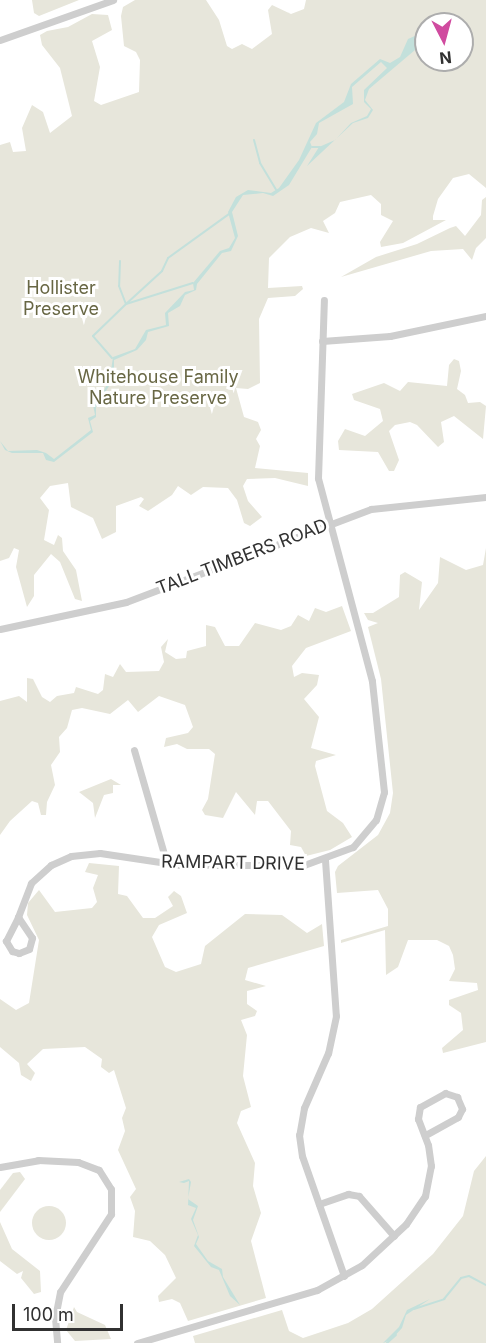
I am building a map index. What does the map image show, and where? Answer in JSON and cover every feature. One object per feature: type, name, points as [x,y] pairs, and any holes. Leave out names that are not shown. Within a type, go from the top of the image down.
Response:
[{"type":"street","points":[[0,39],[113,0]]},
{"type":"street","name":"RAMPART DRIVE","points":[[18,917],[32,938],[29,949],[19,953],[12,951],[6,941],[18,917],[20,904],[31,883],[60,860],[91,853],[166,864],[285,866],[325,860],[353,847],[367,834],[382,808],[384,792],[365,649],[328,522],[317,458],[324,300]]},
{"type":"street","points":[[322,341],[390,336],[486,316]]},
{"type":"street","name":"TALL TIMBERS ROAD","points":[[0,629],[80,615],[126,602],[328,522],[371,509],[486,497]]},
{"type":"street","points":[[134,750],[166,864]]},
{"type":"street","points":[[325,860],[336,1016],[328,1053],[304,1108],[299,1135],[302,1156],[344,1276]]},
{"type":"street","points":[[137,1343],[309,1293],[344,1276],[394,1236],[415,1214],[428,1185],[431,1166],[425,1135],[418,1119],[420,1107],[445,1093],[457,1097],[462,1108],[458,1117],[425,1135]]},
{"type":"street","points":[[0,1167],[38,1160],[78,1162],[99,1170],[111,1189],[111,1214],[60,1292],[55,1318],[57,1343]]},
{"type":"street","points":[[319,1204],[348,1194],[359,1196],[394,1236]]},
{"type":"green space","points":[[32,0],[79,0],[39,16],[34,13]]},
{"type":"green space","points":[[135,0],[206,0],[219,20],[227,46],[232,49],[242,44],[252,49],[272,34],[268,10],[272,5],[291,14],[304,9],[306,0],[486,0],[486,188],[469,174],[453,178],[438,199],[433,216],[433,220],[446,220],[403,243],[381,247],[380,242],[393,221],[381,215],[381,204],[371,195],[340,202],[335,213],[323,221],[329,233],[311,228],[290,237],[269,258],[268,288],[302,286],[303,289],[295,296],[268,298],[259,319],[260,383],[248,389],[236,388],[244,417],[258,422],[261,430],[256,439],[260,446],[255,468],[308,473],[308,486],[275,478],[247,479],[243,486],[248,501],[262,517],[250,526],[244,523],[237,500],[228,488],[203,487],[191,495],[178,486],[172,495],[148,511],[139,506],[144,499],[141,497],[116,506],[116,532],[102,539],[93,518],[71,507],[68,483],[50,486],[40,498],[49,510],[44,540],[54,545],[58,535],[62,538],[63,551],[76,570],[82,601],[75,599],[60,562],[51,554],[34,575],[34,596],[27,607],[16,567],[19,550],[14,548],[9,558],[0,561],[0,145],[10,142],[13,152],[26,151],[22,128],[32,105],[43,112],[50,133],[72,116],[60,68],[42,45],[40,35],[47,31],[68,27],[92,14],[108,15],[112,30],[92,41],[100,67],[94,101],[101,105],[139,92],[140,60],[136,52],[124,46],[121,16],[123,7]]},
{"type":"green space","points":[[486,197],[486,238],[476,248],[472,260],[463,249],[431,251],[341,277],[376,257],[417,244],[456,226],[465,236],[481,215],[482,200]]},
{"type":"green space","points":[[454,359],[459,361],[461,371],[457,389],[465,395],[468,403],[480,402],[486,406],[483,439],[454,416],[441,422],[444,442],[438,447],[417,425],[410,422],[395,425],[389,431],[399,460],[394,471],[389,471],[378,452],[339,450],[338,441],[345,429],[365,436],[383,421],[380,409],[354,400],[352,394],[384,383],[400,391],[408,382],[447,386],[449,365]]},
{"type":"green space","points":[[486,548],[486,1042],[443,1053],[442,1048],[463,1030],[461,1013],[449,1005],[449,1000],[478,990],[477,983],[449,981],[455,969],[453,955],[449,946],[437,940],[408,940],[398,967],[386,975],[385,930],[341,943],[341,940],[388,926],[388,909],[378,890],[337,893],[335,872],[338,866],[378,835],[390,813],[393,793],[381,679],[368,627],[378,623],[368,620],[364,613],[373,613],[399,597],[400,575],[405,572],[422,582],[419,610],[438,583],[440,557],[466,570],[483,565]]},
{"type":"green space","points":[[342,606],[351,631],[306,648],[292,666],[294,677],[302,673],[319,675],[317,685],[304,699],[319,717],[311,748],[336,755],[316,761],[315,766],[327,811],[343,823],[352,837],[330,850],[306,856],[301,847],[290,845],[291,831],[268,801],[257,801],[255,815],[236,792],[223,818],[205,815],[202,810],[208,799],[215,754],[209,749],[187,749],[177,744],[164,747],[166,738],[188,733],[193,727],[185,705],[159,696],[138,712],[128,700],[110,714],[82,708],[72,710],[67,728],[59,737],[60,752],[51,765],[55,785],[47,802],[46,815],[41,815],[38,803],[32,801],[10,821],[0,835],[0,701],[19,696],[27,702],[27,678],[33,679],[42,697],[50,702],[57,696],[74,693],[76,687],[98,694],[103,690],[105,674],[113,677],[120,664],[126,672],[159,671],[164,662],[161,647],[168,639],[165,652],[176,659],[186,658],[187,651],[206,646],[206,625],[215,627],[225,646],[239,646],[255,623],[281,630],[291,626],[298,615],[309,621],[315,608],[326,612]]},
{"type":"green space","points":[[111,779],[121,785],[113,785],[113,793],[104,795],[95,818],[93,803],[79,792]]},
{"type":"green space","points":[[89,863],[119,866],[118,894],[127,896],[143,918],[155,918],[173,906],[168,897],[174,891],[181,896],[187,913],[159,925],[152,937],[165,967],[176,972],[201,964],[205,946],[245,914],[282,915],[307,933],[322,924],[324,946],[248,968],[245,980],[266,986],[247,991],[247,1004],[257,1011],[255,1016],[241,1020],[247,1035],[243,1076],[251,1107],[241,1111],[237,1123],[255,1163],[253,1186],[261,1213],[251,1241],[266,1298],[188,1321],[180,1303],[172,1299],[159,1302],[158,1296],[176,1278],[165,1255],[150,1241],[133,1237],[135,1211],[130,1197],[136,1189],[118,1150],[125,1131],[122,1118],[126,1108],[114,1070],[109,1073],[101,1067],[102,1059],[85,1047],[43,1049],[27,1064],[35,1073],[31,1081],[21,1075],[19,1063],[0,1047],[0,999],[16,1010],[29,1003],[39,940],[27,915],[28,903],[39,890],[55,912],[92,908],[97,902],[93,888],[98,875],[85,872]]},
{"type":"green space","points":[[486,1156],[486,1343],[195,1343],[193,1336],[282,1310],[289,1331],[303,1338],[348,1323],[372,1309],[433,1254],[463,1216],[474,1171]]},
{"type":"green space","points":[[20,1172],[25,1179],[0,1212],[0,1190],[13,1173]]},
{"type":"green space","points":[[49,1206],[61,1211],[66,1223],[61,1235],[49,1240],[37,1235],[32,1223],[37,1211]]},
{"type":"green space","points":[[0,1222],[12,1249],[40,1271],[41,1292],[34,1294],[21,1278],[23,1271],[17,1274],[0,1261]]},
{"type":"green space","points":[[74,1307],[77,1312],[105,1325],[111,1339],[75,1341],[66,1330]]},
{"type":"shaded area","points":[[414,36],[414,51],[369,89],[365,100],[373,110],[368,118],[353,123],[336,139],[351,123],[367,116],[371,109],[364,102],[364,90],[387,68],[381,62],[352,87],[353,104],[319,123],[317,134],[310,142],[312,147],[289,185],[273,196],[263,193],[243,195],[232,212],[238,236],[231,251],[222,253],[197,284],[196,290],[185,295],[180,306],[168,313],[169,326],[148,332],[146,340],[137,350],[114,360],[114,378],[96,407],[96,417],[90,421],[93,432],[54,462],[46,460],[43,453],[12,453],[5,450],[0,441],[8,451],[37,450],[46,453],[54,459],[91,430],[88,418],[95,415],[93,405],[100,400],[110,377],[113,357],[135,349],[146,330],[166,325],[165,313],[185,292],[194,290],[193,283],[220,251],[229,248],[235,238],[228,212],[236,197],[248,190],[271,193],[279,188],[299,160],[316,123],[344,102],[351,84],[380,59],[390,63],[400,57],[408,39]]},
{"type":"shaded area","points":[[335,140],[307,166],[319,147]]},
{"type":"shaded area","points":[[189,1179],[191,1182],[188,1197],[189,1181],[179,1182]]},
{"type":"shaded area","points":[[188,1199],[198,1206],[193,1220],[199,1237],[196,1244],[208,1261],[222,1269],[223,1277],[240,1305],[230,1296],[219,1270],[211,1267],[194,1246],[198,1235],[191,1219],[196,1208],[188,1205]]},
{"type":"shaded area","points":[[430,1299],[406,1315],[402,1328],[391,1340],[383,1343],[399,1327],[407,1310]]},
{"type":"waterway","points":[[254,140],[260,163],[276,190]]},
{"type":"waterway","points":[[312,147],[320,147]]},
{"type":"waterway","points":[[120,261],[119,286],[126,304],[162,271],[168,258],[229,214]]},
{"type":"waterway","points":[[112,358],[93,336],[126,304],[193,283]]},
{"type":"waterway","points":[[414,1309],[444,1299],[461,1278],[469,1276],[486,1285]]},
{"type":"waterway","points":[[387,1343],[396,1335]]},
{"type":"park label","name":"Hollister Preserve","points":[[61,299]]},
{"type":"park label","name":"Whitehouse Family Nature Preserve","points":[[158,388]]}]
